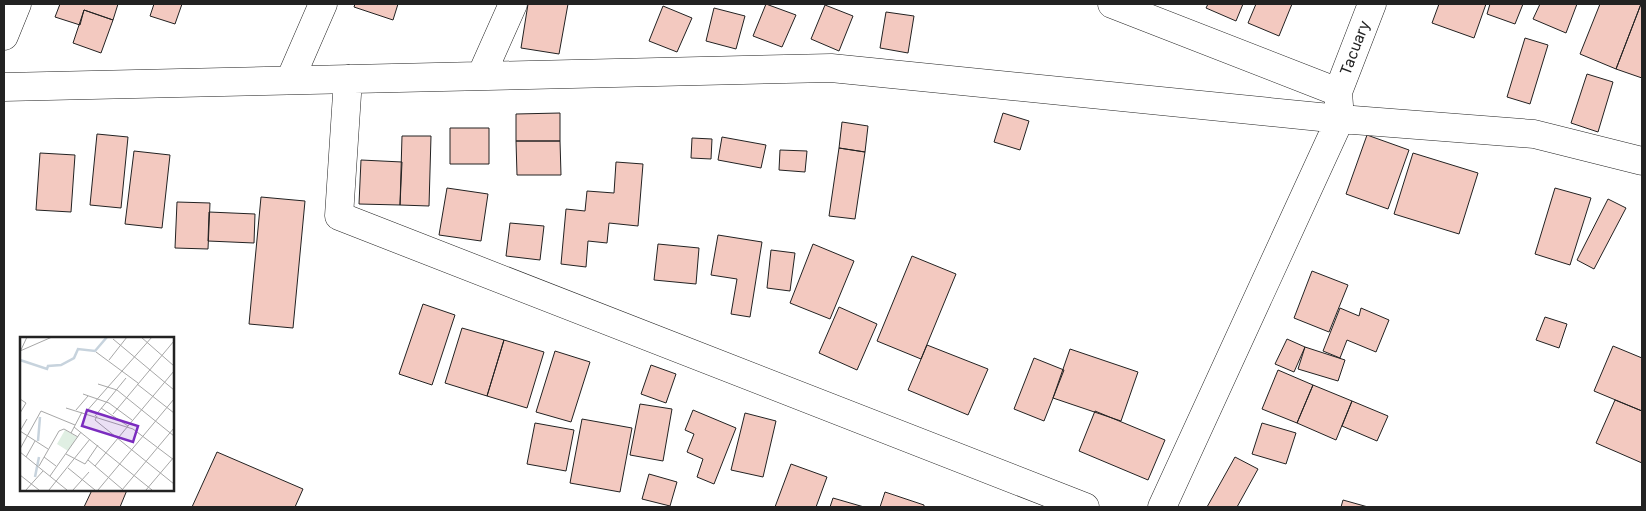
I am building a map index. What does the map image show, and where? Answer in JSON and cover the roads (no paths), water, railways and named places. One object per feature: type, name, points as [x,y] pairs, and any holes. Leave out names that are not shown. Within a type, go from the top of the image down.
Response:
[{"type":"street","points":[[4,36],[17,4]]},
{"type":"street","points":[[290,80],[323,4]]},
{"type":"street","points":[[481,76],[513,4]]},
{"type":"street","points":[[1112,4],[1338,92],[1340,119],[1162,507]]},
{"type":"street","name":"Tacuary","points":[[1338,92],[1372,4]]},
{"type":"street","points":[[4,87],[831,68],[1340,119],[1534,134],[1642,162]]},
{"type":"street","points":[[348,79],[339,216],[1085,507]]}]
